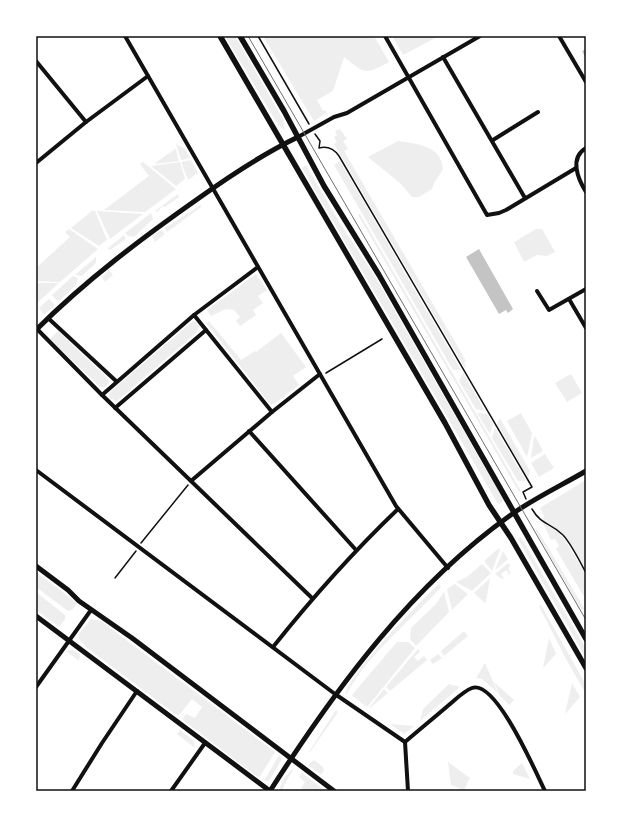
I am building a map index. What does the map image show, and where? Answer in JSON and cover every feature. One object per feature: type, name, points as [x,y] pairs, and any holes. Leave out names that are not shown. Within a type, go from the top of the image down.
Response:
[{"type":"main road","points":[[220,36],[284,144],[501,523],[586,668]]},
{"type":"main road","points":[[240,36],[298,137],[324,186],[379,275],[586,639]]},
{"type":"street","points":[[125,36],[258,267],[322,374],[398,509],[448,568]]},
{"type":"street","points":[[385,36],[488,215],[499,213],[576,168]]},
{"type":"street","points":[[312,598],[190,482],[36,329],[96,274],[146,235],[212,188],[284,144],[334,117],[347,113],[480,36]]},
{"type":"street","points":[[559,36],[586,82]]},
{"type":"street","points":[[443,57],[480,123],[493,140],[525,198]]},
{"type":"street","points":[[36,61],[86,122]]},
{"type":"street","points":[[36,163],[86,122],[148,76]]},
{"type":"street","points":[[493,140],[538,112]]},
{"type":"street","points":[[586,148],[579,155],[576,168],[579,181],[586,192]]},
{"type":"street","points":[[102,395],[116,381],[194,315],[258,267]]},
{"type":"street","points":[[537,290],[549,310],[586,289]]},
{"type":"street","points":[[569,299],[586,328]]},
{"type":"street","points":[[194,315],[272,412]]},
{"type":"street","points":[[48,318],[116,381]]},
{"type":"street","points":[[115,408],[206,330]]},
{"type":"street","points":[[190,482],[272,412],[322,374]]},
{"type":"street","points":[[250,431],[356,550]]},
{"type":"street","points":[[36,470],[335,694],[405,742]]},
{"type":"street","points":[[36,616],[270,791],[290,758],[335,694],[382,635],[422,593],[448,568],[515,512],[586,471]]},
{"type":"street","points":[[273,647],[312,598],[356,550],[398,509]]},
{"type":"street","points":[[36,566],[90,610],[132,638],[334,791]]},
{"type":"street","points":[[36,687],[90,610]]},
{"type":"street","points":[[405,742],[459,696],[471,688],[477,687],[484,690],[506,714],[545,791]]},
{"type":"street","points":[[72,791],[136,691]]},
{"type":"street","points":[[405,742],[408,791]]},
{"type":"street","points":[[172,791],[205,743]]},
{"type":"path","points":[[258,36],[309,124]]},
{"type":"path","points":[[317,136],[320,141],[319,148],[328,148],[336,152],[339,156],[532,487],[523,492],[527,500]]},
{"type":"path","points":[[322,374],[382,339]]},
{"type":"path","points":[[115,578],[190,482]]},
{"type":"path","points":[[531,508],[538,520],[555,528],[564,536],[586,573]]},
{"type":"shaded area","points":[[225,36],[235,36],[283,119],[285,130],[279,126],[275,120]]},
{"type":"shaded area","points":[[255,36],[306,126],[255,37]]},
{"type":"shaded area","points":[[263,36],[374,36],[389,62],[369,71],[365,71],[344,57],[333,91],[317,100],[323,111],[325,110],[327,113],[314,121]]},
{"type":"shaded area","points":[[392,36],[439,36],[403,55]]},
{"type":"shaded area","points":[[340,129],[347,139],[343,141],[348,149],[344,151],[466,361],[464,362],[465,368],[334,144],[337,142],[334,137],[337,135],[335,131]]},
{"type":"shaded area","points":[[398,141],[427,147],[438,155],[441,161],[443,169],[432,189],[419,197],[412,197],[400,183],[368,157]]},
{"type":"shaded area","points":[[176,144],[185,149],[190,158],[181,160]]},
{"type":"shaded area","points":[[175,149],[179,161],[154,164]]},
{"type":"shaded area","points":[[191,160],[198,173],[188,180],[181,162]]},
{"type":"shaded area","points":[[340,161],[461,370],[453,370],[334,165]]},
{"type":"shaded area","points":[[143,162],[176,189],[145,212],[104,210],[149,176],[140,164]]},
{"type":"shaded area","points":[[180,162],[185,179],[176,186],[151,166]]},
{"type":"shaded area","points":[[306,165],[341,225],[373,273],[504,501],[498,504],[302,168]]},
{"type":"shaded area","points":[[178,194],[179,197],[165,207],[163,206],[157,212],[155,211]]},
{"type":"shaded area","points":[[201,205],[201,207],[167,232],[165,228]]},
{"type":"shaded area","points":[[92,211],[95,211],[107,240],[99,246],[71,228]]},
{"type":"shaded area","points":[[97,211],[143,214],[110,239]]},
{"type":"shaded area","points":[[151,213],[153,219],[134,237],[128,236],[125,233]]},
{"type":"shaded area","points":[[360,214],[521,491],[519,492],[358,215]]},
{"type":"shaded area","points":[[69,229],[98,249],[60,282],[36,281],[36,268],[70,237],[65,232]]},
{"type":"shaded area","points":[[536,229],[542,229],[555,252],[547,256],[537,255],[524,262],[514,242]]},
{"type":"shaded area","points":[[161,230],[165,234],[155,242],[152,236]]},
{"type":"shaded area","points":[[124,235],[126,239],[110,250],[108,248]]},
{"type":"shaded area","points":[[96,257],[96,263],[82,276],[75,275]]},
{"type":"shaded area","points":[[109,270],[113,275],[105,282],[102,277]]},
{"type":"shaded area","points":[[256,274],[267,290],[258,296],[263,303],[253,310],[256,315],[240,326],[236,321],[240,317],[234,310],[226,309],[211,316],[207,310]]},
{"type":"shaded area","points":[[73,276],[78,278],[75,286],[58,302],[52,295]]},
{"type":"shaded area","points":[[36,283],[59,283],[36,304]]},
{"type":"shaded area","points":[[49,299],[55,305],[44,315],[39,308]]},
{"type":"shaded area","points":[[193,321],[199,326],[196,333],[117,401],[110,398],[109,395],[111,391]]},
{"type":"shaded area","points":[[209,321],[241,360],[255,351],[256,352],[281,333],[306,367],[293,376],[299,385],[274,404],[270,404],[206,323]]},
{"type":"shaded area","points":[[58,331],[108,379],[109,383],[105,387],[100,387],[50,339]]},
{"type":"shaded area","points":[[463,373],[485,411],[476,409],[459,381]]},
{"type":"shaded area","points":[[571,374],[582,393],[567,402],[555,383]]},
{"type":"shaded area","points":[[477,413],[487,414],[493,424],[490,434]]},
{"type":"shaded area","points":[[521,413],[532,433],[527,457],[507,421]]},
{"type":"shaded area","points":[[500,418],[530,471],[528,478],[497,424]]},
{"type":"shaded area","points":[[495,428],[526,481],[518,481],[492,438]]},
{"type":"shaded area","points":[[535,436],[543,451],[531,458],[534,437]]},
{"type":"shaded area","points":[[545,454],[554,468],[539,477],[531,463]]},
{"type":"shaded area","points":[[586,480],[586,570],[569,541],[559,530],[543,521],[544,516],[540,508]]},
{"type":"shaded area","points":[[543,523],[563,537],[586,575],[586,600],[556,549],[559,546],[555,539],[551,540]]},
{"type":"shaded area","points":[[537,529],[584,609],[581,610],[535,530]]},
{"type":"shaded area","points":[[521,537],[586,649],[586,658],[518,539]]},
{"type":"shaded area","points":[[499,548],[500,550],[492,571],[484,561]]},
{"type":"shaded area","points":[[503,551],[508,559],[495,570]]},
{"type":"shaded area","points":[[508,563],[511,566],[508,568],[511,573],[506,576],[509,573],[506,570],[501,574],[504,578],[502,579],[495,574]]},
{"type":"shaded area","points":[[482,564],[491,573],[472,591],[456,582],[467,577]]},
{"type":"shaded area","points":[[36,572],[77,603],[72,610],[68,611],[36,587]]},
{"type":"shaded area","points":[[490,578],[486,602],[485,603],[474,593]]},
{"type":"shaded area","points":[[439,584],[441,587],[390,638],[366,665],[346,695],[348,686],[357,673],[385,639]]},
{"type":"shaded area","points":[[455,584],[468,594],[452,610],[447,589]]},
{"type":"shaded area","points":[[36,592],[65,615],[65,619],[59,627],[36,610]]},
{"type":"shaded area","points":[[444,592],[449,612],[416,646],[410,639],[411,628],[436,604]]},
{"type":"shaded area","points":[[541,605],[586,685],[586,694],[539,606]]},
{"type":"shaded area","points":[[91,619],[101,621],[275,752],[259,778],[184,721],[183,718],[186,714],[195,718],[202,707],[192,699],[180,714],[176,715],[86,647],[79,639],[79,634]]},
{"type":"shaded area","points":[[464,631],[468,636],[444,656],[441,651]]},
{"type":"shaded area","points":[[549,638],[556,654],[543,668]]},
{"type":"shaded area","points":[[397,642],[408,642],[415,648],[368,706],[365,706],[352,695]]},
{"type":"shaded area","points":[[418,649],[420,652],[414,657],[418,661],[424,656],[427,660],[390,691],[386,687]]},
{"type":"shaded area","points":[[72,650],[80,654],[79,661],[66,651]]},
{"type":"shaded area","points":[[438,654],[442,658],[433,664],[430,660]]},
{"type":"shaded area","points":[[485,663],[498,693],[482,679],[476,678]]},
{"type":"shaded area","points":[[494,682],[514,700],[509,705],[500,696]]},
{"type":"shaded area","points":[[572,683],[580,697],[565,714]]},
{"type":"shaded area","points":[[449,684],[460,687],[420,721],[423,709]]},
{"type":"shaded area","points":[[384,689],[388,693],[369,708]]},
{"type":"shaded area","points":[[336,710],[338,712],[309,752]]},
{"type":"shaded area","points":[[390,724],[414,726],[404,734]]},
{"type":"shaded area","points":[[180,730],[193,740],[195,748],[177,734]]},
{"type":"shaded area","points":[[279,755],[281,757],[281,761],[269,781],[264,781]]},
{"type":"shaded area","points":[[314,760],[323,767],[324,770],[321,775],[308,765]]},
{"type":"shaded area","points":[[448,762],[470,778],[464,790],[451,785]]},
{"type":"shaded area","points":[[522,763],[530,779],[513,774],[513,771]]},
{"type":"shaded area","points":[[294,768],[281,791],[280,791],[284,778]]},
{"type":"shaded area","points":[[302,773],[326,791],[305,791],[301,788],[305,782],[299,777]]},
{"type":"building","points":[[586,49],[586,59],[582,51]]},
{"type":"building","points":[[479,249],[513,309],[508,313],[506,310],[499,314],[466,257]]},
{"type":"tram line","points":[[248,36],[586,620]]}]
